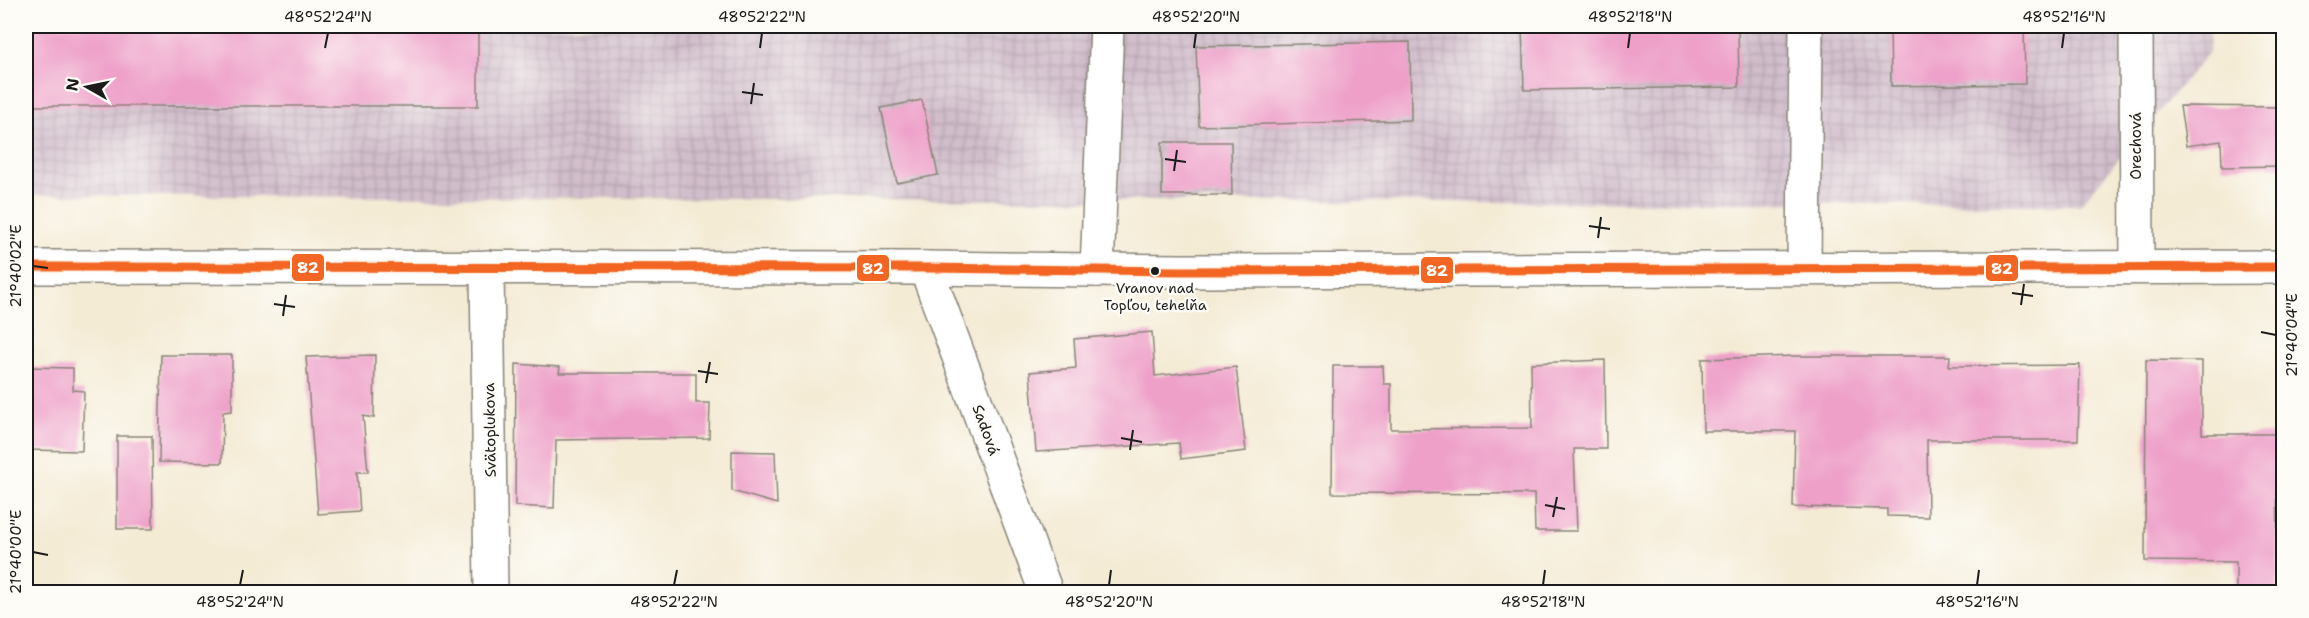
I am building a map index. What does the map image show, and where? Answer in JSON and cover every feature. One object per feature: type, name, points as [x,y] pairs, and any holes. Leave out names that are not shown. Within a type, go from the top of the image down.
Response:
[{"type":"main road","points":[[1097,270],[1107,26]]},
{"type":"main road","points":[[1804,268],[1806,26]]},
{"type":"main road","name":"Orechová","points":[[2136,26],[2137,267]]},
{"type":"main road","points":[[26,267],[1097,270],[2283,267]]},
{"type":"main road","name":"Svätoplukova","points":[[487,267],[491,592]]},
{"type":"main road","name":"Sadová","points":[[926,268],[1046,592]]},
{"type":"shaded area","points":[[26,26],[2210,26],[2209,52],[2080,205],[26,195]]},
{"type":"building","points":[[26,26],[478,26],[478,106],[26,106]]},
{"type":"building","points":[[1522,26],[1738,26],[1739,87],[1524,90]]},
{"type":"building","points":[[1890,26],[2024,26],[2025,84],[1891,86]]},
{"type":"building","points":[[1410,42],[1411,120],[1199,126],[1196,46]]},
{"type":"building","points":[[922,100],[938,175],[897,183],[881,108]]},
{"type":"building","points":[[2180,106],[2283,107],[2283,166],[2222,167],[2221,141],[2186,146]]},
{"type":"building","points":[[1162,142],[1231,142],[1232,195],[1162,195]]},
{"type":"building","points":[[1152,332],[1155,376],[1236,367],[1246,451],[1181,459],[1179,443],[1036,452],[1030,372],[1076,368],[1074,339]]},
{"type":"building","points":[[161,355],[232,355],[232,411],[223,412],[222,463],[159,462]]},
{"type":"building","points":[[375,355],[374,418],[363,416],[368,472],[357,472],[360,511],[318,514],[306,357]]},
{"type":"building","points":[[1796,356],[1950,356],[1949,366],[2080,365],[2078,440],[1927,440],[1928,517],[1887,516],[1887,509],[1793,507],[1795,431],[1703,431],[1702,359]]},
{"type":"building","points":[[1605,360],[1606,449],[1574,449],[1577,531],[1535,531],[1534,494],[1332,493],[1333,366],[1383,366],[1384,384],[1391,384],[1391,429],[1532,428],[1531,363]]},
{"type":"building","points":[[2146,360],[2202,361],[2202,434],[2277,434],[2278,591],[2236,592],[2236,562],[2145,561]]},
{"type":"building","points":[[516,364],[560,367],[559,373],[696,373],[696,403],[710,403],[709,438],[556,440],[554,508],[515,506]]},
{"type":"building","points":[[26,367],[73,368],[73,390],[84,391],[82,451],[26,450]]},
{"type":"building","points":[[117,436],[152,436],[153,529],[117,529]]},
{"type":"building","points":[[732,451],[775,452],[777,504],[732,491]]},
{"type":"transit line","name":"82","points":[[26,267],[926,268],[1180,271],[2284,267]]},
{"type":"place","name":"Vranov nad Topľou, tehelňa","points":[[1155,271]]}]
